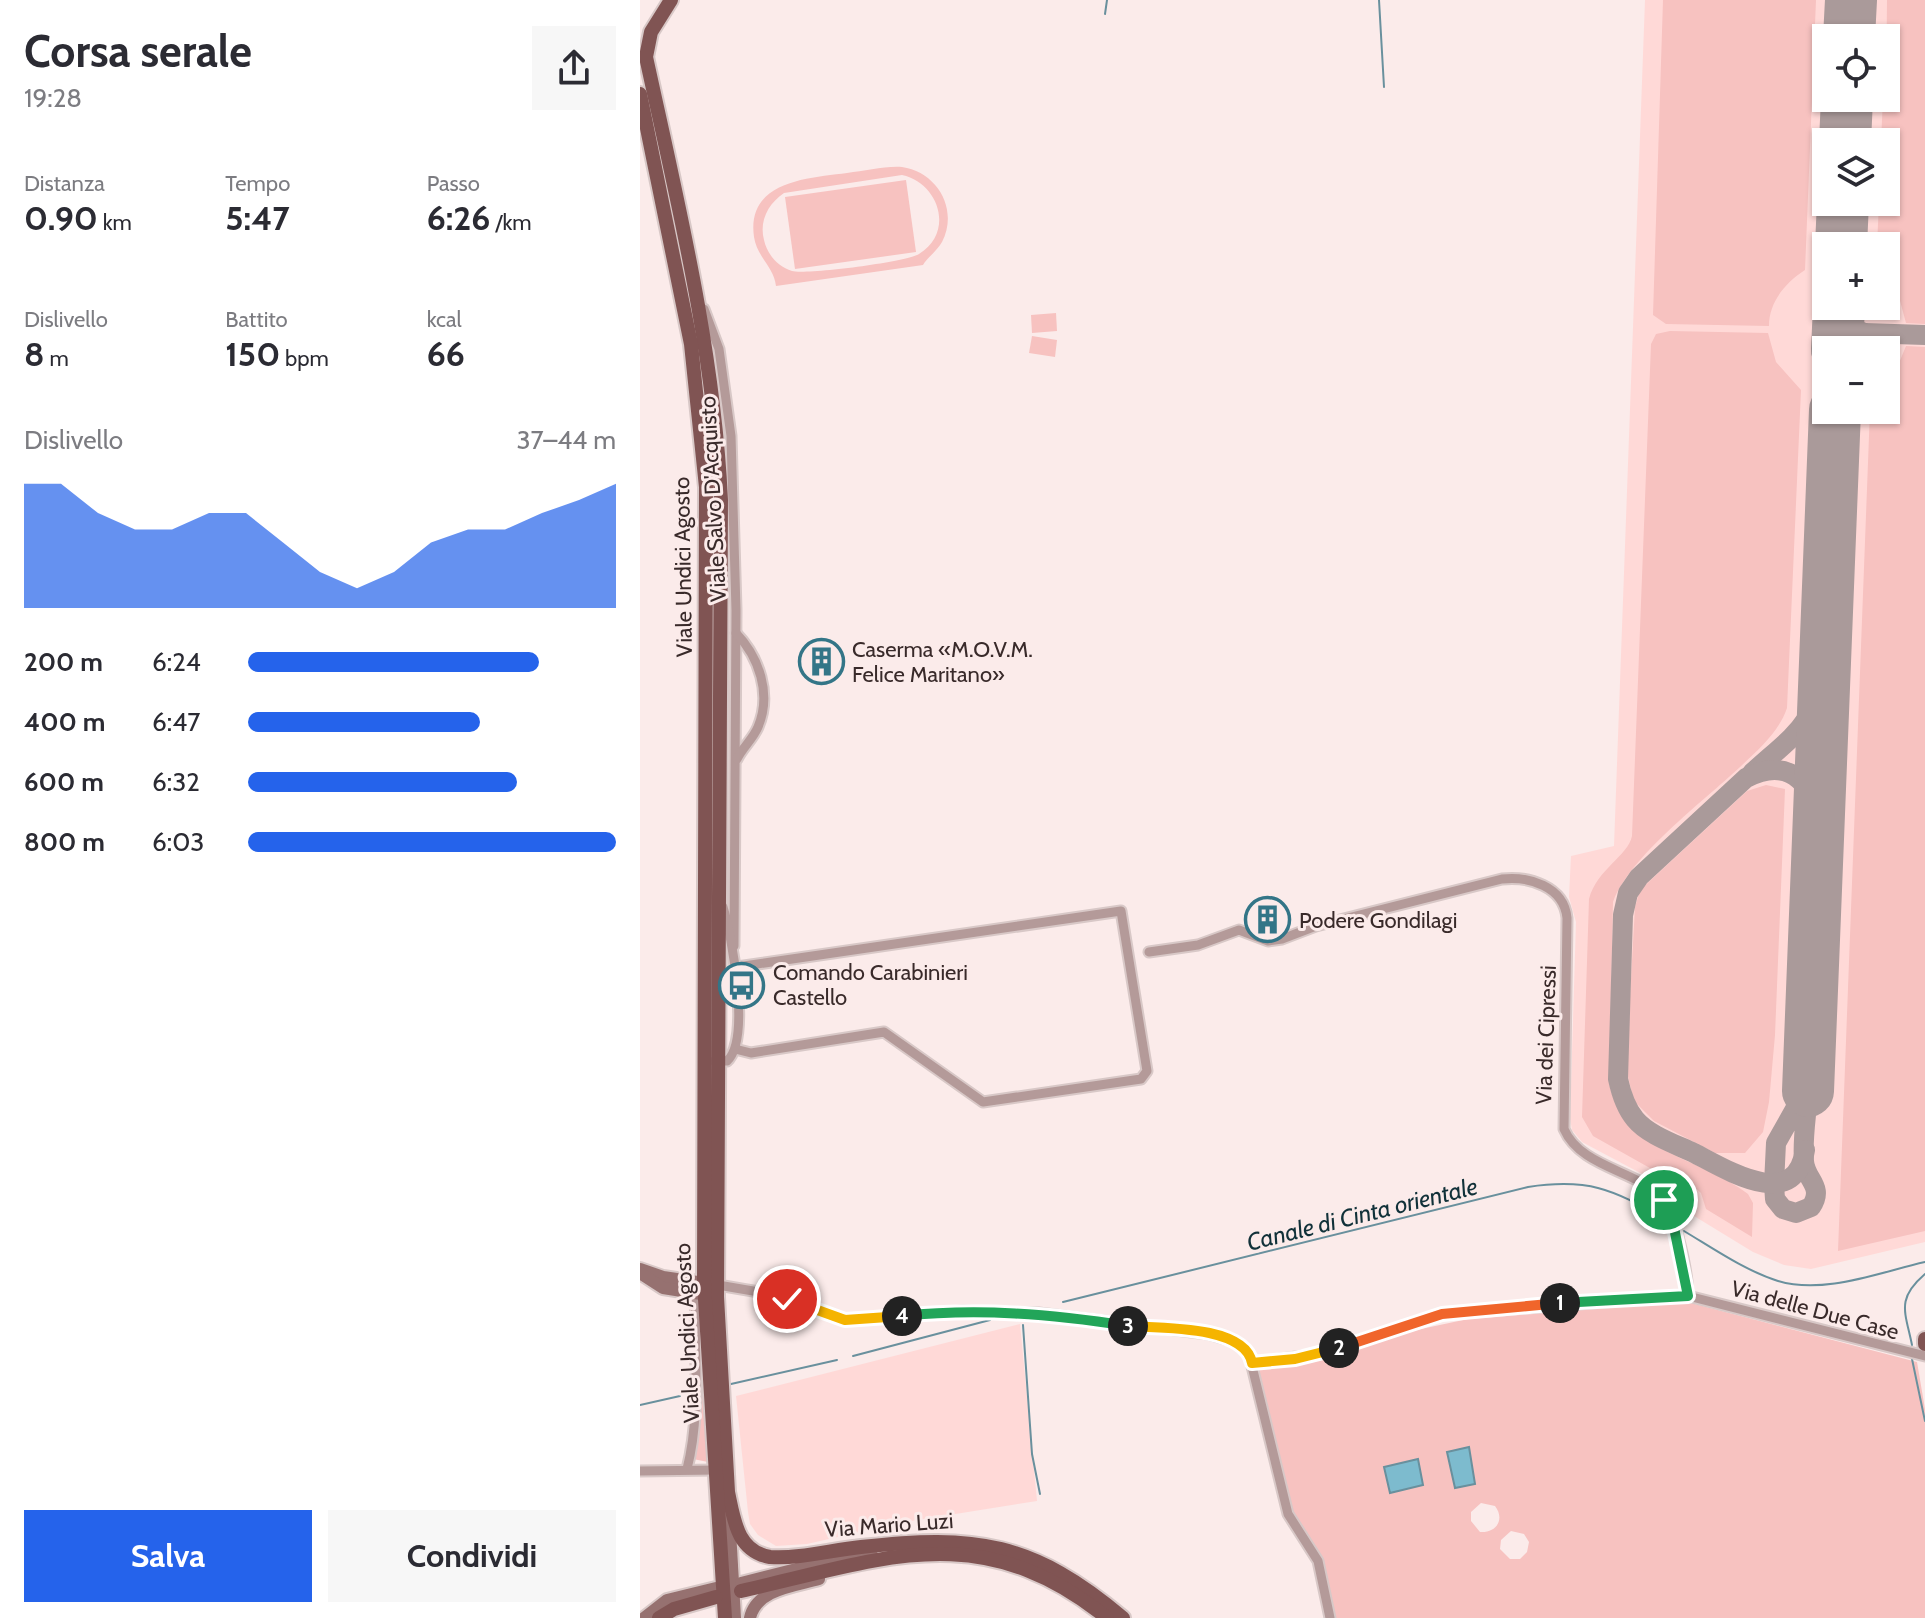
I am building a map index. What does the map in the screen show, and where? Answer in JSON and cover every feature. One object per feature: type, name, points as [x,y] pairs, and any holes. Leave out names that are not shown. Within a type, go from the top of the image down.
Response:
[{"type":"main road","name":"Viale Undici Agosto","points":[[671,0],[647,43],[646,57],[707,345],[718,440],[722,555],[713,621],[704,1045],[704,1288],[725,1618]]},
{"type":"main road","name":"Viale Undici Agosto","points":[[640,30],[660,18]]},
{"type":"main road","name":"Viale Undici Agosto","points":[[640,94],[696,383],[706,487],[720,885],[720,1063],[704,1288],[728,1492],[735,1618]]},
{"type":"main road","points":[[640,1271],[663,1288],[704,1288]]},
{"type":"main road","name":"Via Mario Luzi","points":[[728,1492],[739,1535],[758,1554],[779,1557],[891,1551],[990,1557],[1064,1588],[1107,1618]]},
{"type":"main road","name":"Via Mario Luzi","points":[[741,1587],[949,1540],[1014,1551],[1071,1579],[1123,1618]]},
{"type":"main road","points":[[750,1618],[754,1605],[765,1596],[891,1551]]},
{"type":"main road","points":[[644,1618],[667,1600],[716,1593]]},
{"type":"main road","points":[[659,1618],[716,1593]]},
{"type":"street","name":"Viale Salvo D'Acquisto","points":[[694,284],[699,290],[719,349],[727,397],[734,497],[734,946]]},
{"type":"street","name":"Viale Salvo D'Acquisto","points":[[713,621],[735,621]]},
{"type":"street","name":"Viale Salvo D'Acquisto","points":[[735,765],[757,727],[763,698],[756,663],[736,633]]},
{"type":"street","name":"Via dei Cipressi","points":[[1149,952],[1198,945],[1239,930],[1275,940],[1316,926],[1502,879],[1530,880],[1551,890],[1566,911],[1564,1129],[1580,1151],[1643,1184],[1664,1200],[1672,1218],[1688,1296]]},
{"type":"street","name":"Viale Undici Agosto","points":[[720,885],[737,967],[735,1049]]},
{"type":"street","points":[[704,1045],[710,1057],[720,1063],[731,1059],[735,1049],[751,1053],[884,1032],[983,1102],[1141,1079],[1147,1071],[1124,913],[1120,910],[737,967]]},
{"type":"street","points":[[687,1469],[695,1430],[704,1288],[771,1294],[845,1320],[963,1311],[1002,1312],[1180,1329],[1236,1342],[1248,1351],[1288,1514],[1318,1561],[1330,1618]]},
{"type":"street","name":"Via delle Due Case","points":[[1252,1363],[1317,1354],[1442,1314],[1688,1296],[1925,1356]]},
{"type":"street","points":[[640,1471],[717,1470]]},
{"type":"shaded area","points":[[1645,0],[1925,0],[1925,1242],[1811,1269],[1784,1265],[1753,1252],[1681,1208],[1659,1183],[1582,1142],[1572,1130],[1570,1119],[1576,922],[1569,897],[1571,856],[1614,846]]},
{"type":"shaded area","points":[[1663,0],[1816,0],[1815,24],[1812,24],[1805,270],[1780,294],[1772,309],[1769,326],[1666,324],[1653,315]]},
{"type":"shaded area","points":[[1887,0],[1925,0],[1925,324],[1906,323],[1900,301],[1900,232],[1878,232],[1878,216],[1900,216],[1900,128],[1882,128],[1882,112],[1900,112],[1900,24],[1887,24]]},
{"type":"shaded area","points":[[902,167],[914,170],[935,184],[946,205],[947,230],[942,242],[923,265],[776,286],[754,237],[754,218],[760,204],[770,193],[815,177]],"holes":[[[902,175],[915,180],[933,198],[939,221],[937,234],[919,254],[877,264],[801,272],[782,266],[768,250],[763,233],[764,220],[773,202],[784,193]]]},
{"type":"shaded area","points":[[906,180],[916,252],[795,269],[785,197]]},
{"type":"shaded area","points":[[1056,313],[1057,331],[1032,333],[1031,315]]},
{"type":"shaded area","points":[[1670,331],[1768,333],[1776,362],[1801,390],[1787,708],[1779,725],[1761,747],[1651,848],[1622,884],[1613,902],[1609,1083],[1617,1106],[1630,1125],[1646,1139],[1729,1181],[1748,1194],[1753,1203],[1752,1237],[1706,1209],[1701,1193],[1691,1184],[1673,1181],[1593,1136],[1582,1117],[1589,899],[1599,879],[1625,850],[1632,836],[1651,344],[1656,334]]},
{"type":"shaded area","points":[[1032,336],[1057,340],[1055,357],[1029,353]]},
{"type":"shaded area","points":[[1906,346],[1925,347],[1925,1231],[1838,1251],[1869,424],[1900,424],[1900,361]]},
{"type":"shaded area","points":[[1766,785],[1785,789],[1775,1035],[1769,1102],[1763,1132],[1745,1153],[1715,1153],[1654,1121],[1634,1101],[1626,1069],[1635,907],[1640,890],[1747,791]]},
{"type":"shaded area","points":[[698,1295],[708,1462],[693,1459],[701,1396]]},
{"type":"shaded area","points":[[1687,1302],[1917,1362],[1925,1409],[1925,1618],[1334,1618],[1320,1557],[1290,1511],[1257,1371],[1260,1368],[1337,1357],[1402,1333],[1468,1319]],"holes":[[[1481,1503],[1495,1506],[1499,1516],[1495,1528],[1486,1532],[1480,1532],[1471,1521],[1471,1512]],[[1511,1531],[1524,1534],[1529,1542],[1527,1552],[1520,1559],[1510,1559],[1500,1549],[1501,1540]]]},
{"type":"shaded area","points":[[1020,1324],[1037,1501],[899,1523],[807,1544],[776,1546],[758,1535],[750,1524],[748,1512],[736,1396]]},
{"type":"water","points":[[1469,1447],[1475,1484],[1455,1488],[1447,1452]]},
{"type":"water","points":[[1418,1459],[1423,1485],[1390,1493],[1384,1467]]},
{"type":"waterway","points":[[1105,14],[1107,0]]},
{"type":"waterway","points":[[1379,0],[1384,87]]},
{"type":"waterway","name":"Canale di Cinta orientale","points":[[1063,1302],[1528,1187],[1567,1184],[1599,1188],[1663,1218]]},
{"type":"waterway","name":"Canale di Cinta orientale","points":[[1684,1231],[1753,1271],[1796,1285],[1833,1284],[1925,1262]]},
{"type":"waterway","points":[[1912,1345],[1905,1314],[1906,1298],[1925,1274]]},
{"type":"waterway","name":"Canale di Cinta orientale","points":[[853,1356],[990,1320]]},
{"type":"waterway","points":[[1023,1325],[1032,1454],[1040,1494]]},
{"type":"waterway","points":[[1912,1359],[1925,1421]]},
{"type":"waterway","name":"Canale di Cinta orientale","points":[[731,1384],[837,1360]]},
{"type":"waterway","name":"Canale di Cinta orientale","points":[[640,1405],[680,1396]]},
{"type":"taxiway","points":[[1846,320],[1850,327],[1864,333],[1854,336]]},
{"type":"taxiway","points":[[1864,333],[1925,335]]},
{"type":"taxiway","points":[[1752,773],[1792,737],[1809,715],[1825,663]]},
{"type":"taxiway","points":[[1805,1150],[1799,1169],[1788,1179],[1774,1183],[1758,1182],[1662,1139],[1635,1119],[1624,1100],[1618,1079],[1623,915],[1628,893],[1639,877],[1746,778],[1759,772],[1781,770],[1799,779],[1819,808]]},
{"type":"taxiway","points":[[1808,1091],[1804,1161],[1816,1194],[1811,1207],[1796,1213],[1783,1209],[1775,1199],[1776,1143],[1803,1095],[1810,1056]]},
{"type":"runway","points":[[1850,24],[1851,0]]},
{"type":"runway","points":[[1846,112],[1846,128]]},
{"type":"runway","points":[[1842,216],[1842,232]]},
{"type":"runway","points":[[1838,320],[1838,336]]},
{"type":"runway","points":[[1808,1091],[1834,424]]},
{"type":"place","name":"Caserma «M.O.V.M. Felice Maritano»","points":[[821,662]]},
{"type":"place","name":"Podere Gondilagi","points":[[1268,920]]},
{"type":"place","name":"Comando Carabinieri Castello","points":[[742,985]]},
{"type":"route","points":[[787,1299],[834,1318],[852,1321],[963,1311],[1039,1313],[1129,1326],[1180,1329],[1236,1342],[1248,1351],[1252,1363],[1295,1359],[1337,1349],[1442,1314],[1624,1298],[1688,1296],[1672,1218],[1664,1200]]}]
